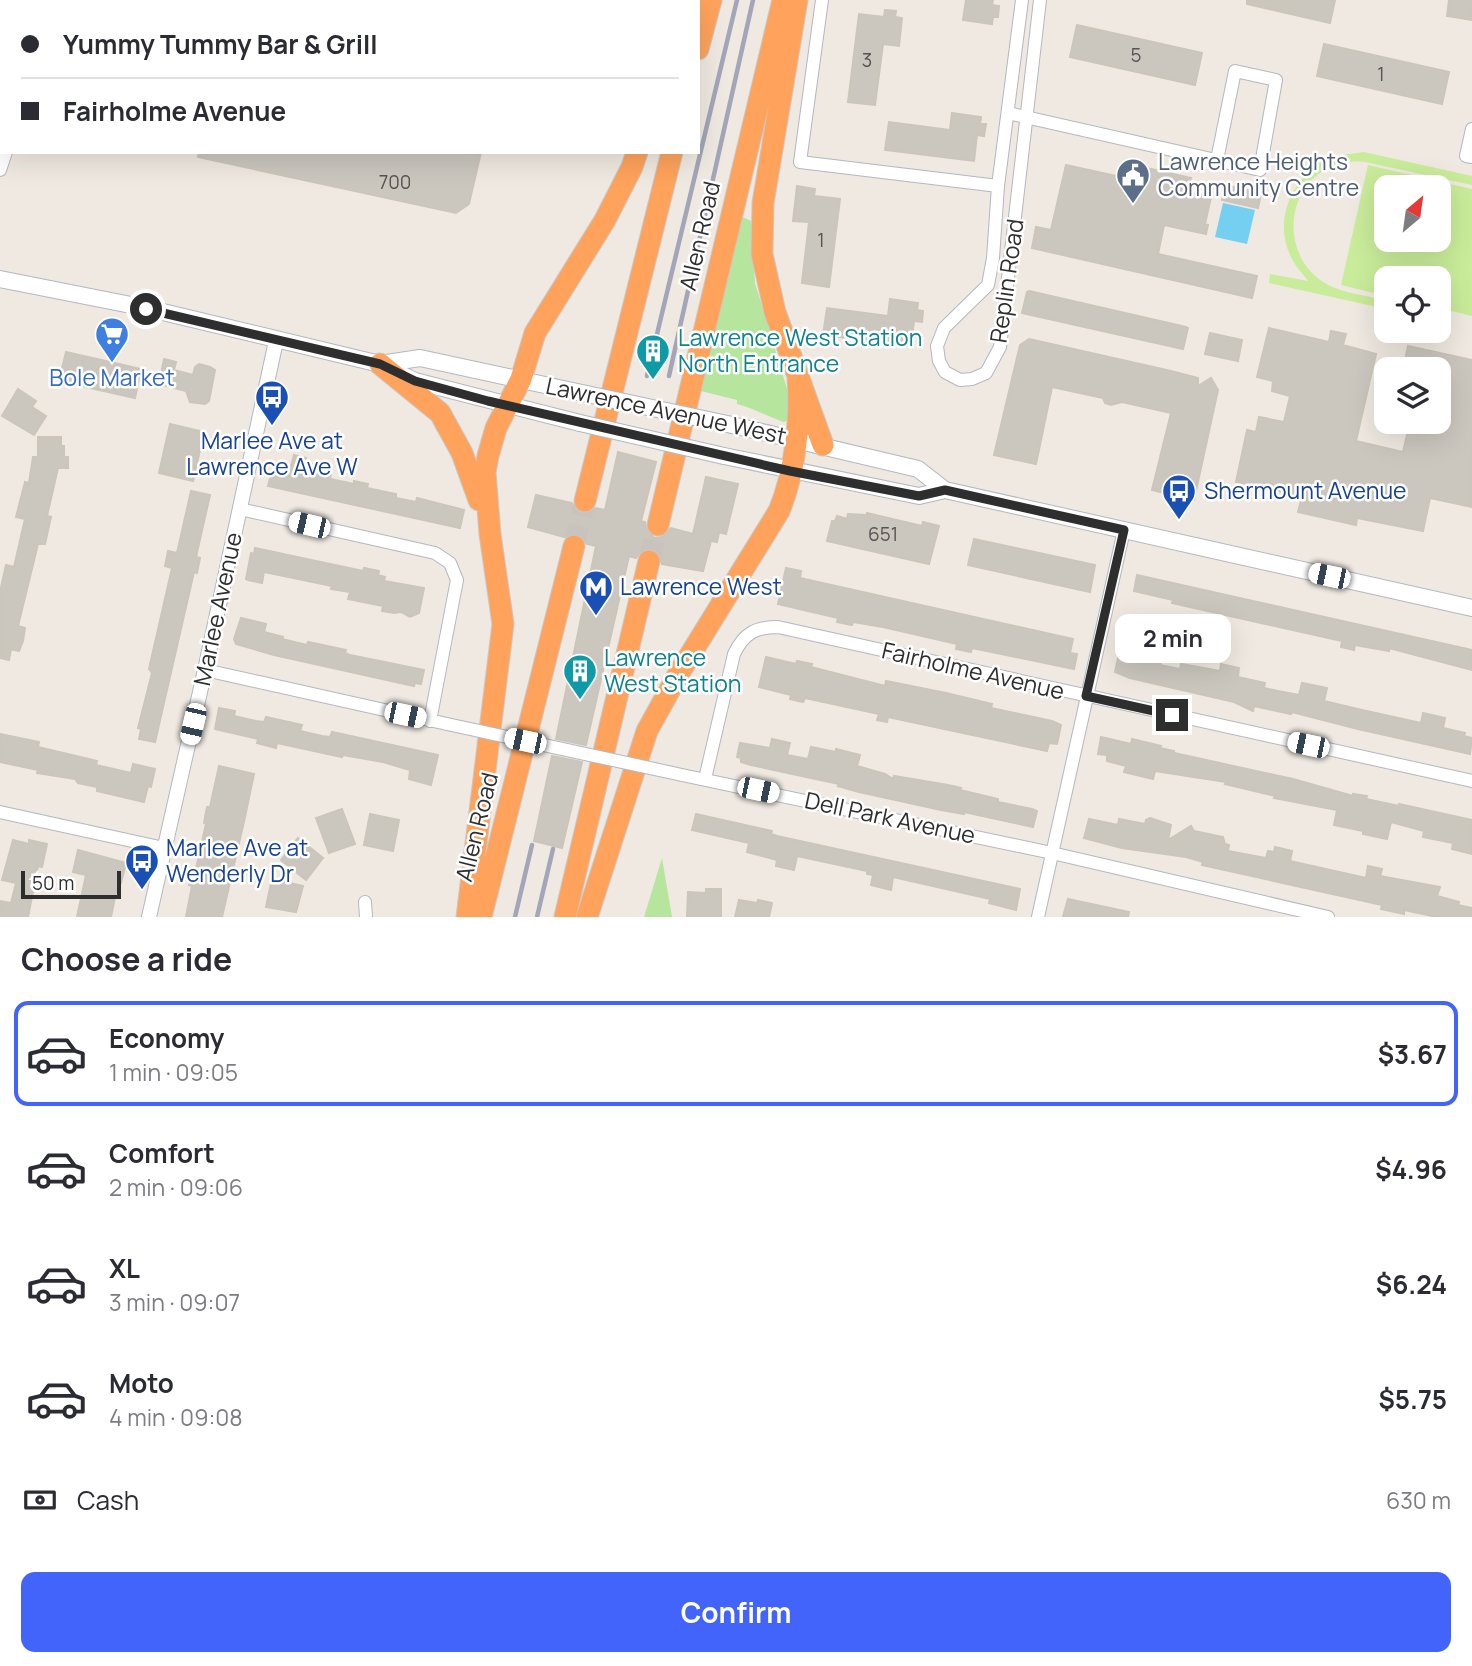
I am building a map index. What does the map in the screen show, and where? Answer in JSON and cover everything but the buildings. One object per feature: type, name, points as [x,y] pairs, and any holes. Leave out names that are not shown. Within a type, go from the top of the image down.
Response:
[{"type":"highway","points":[[700,41],[710,0]]},
{"type":"highway","name":"Allen Road","points":[[657,525],[783,0]]},
{"type":"highway","points":[[797,0],[763,203],[762,254],[775,312],[823,445]]},
{"type":"highway","points":[[467,917],[503,624],[490,534],[485,472],[491,441],[521,379],[535,333],[605,220],[632,167],[635,154]]},
{"type":"highway","name":"Allen Road","points":[[585,501],[672,154]]},
{"type":"highway","points":[[380,364],[440,413],[453,433],[470,472],[490,534]]},
{"type":"highway","points":[[587,917],[648,731],[679,673],[779,511],[786,494],[800,402],[798,379]]},
{"type":"highway","name":"Allen Road","points":[[481,917],[574,546]]},
{"type":"highway","points":[[565,917],[649,561]]},
{"type":"main road","name":"Lawrence Avenue West","points":[[0,279],[160,312],[380,364],[415,381],[508,406],[790,471],[919,496],[945,490]]},
{"type":"main road","name":"Lawrence Avenue West","points":[[380,364],[420,358],[823,445],[918,469],[945,490],[1472,608]]},
{"type":"street","points":[[822,0],[800,162],[998,186]]},
{"type":"street","name":"Replin Road","points":[[1021,0],[988,285],[944,328],[937,346],[939,361],[945,372],[960,380],[972,379],[986,373],[1000,346],[1040,0]]},
{"type":"street","points":[[1008,113],[1260,170],[1276,80],[1235,71],[1217,160]]},
{"type":"street","points":[[1472,129],[1466,156],[1472,158]]},
{"type":"street","name":"Marlee Avenue","points":[[149,917],[276,341]]},
{"type":"street","points":[[240,509],[435,553],[450,563],[457,580],[430,720]]},
{"type":"street","points":[[1038,917],[1124,530]]},
{"type":"street","name":"Fairholme Avenue","points":[[705,779],[734,654],[741,640],[750,631],[762,627],[778,627],[1472,781]]},
{"type":"street","name":"Dell Park Avenue","points":[[205,670],[1052,853],[1328,917]]},
{"type":"street","points":[[0,812],[164,848]]},
{"type":"street","points":[[365,902],[366,917]]},
{"type":"green space","points":[[1364,152],[1472,176],[1472,185],[1451,181],[1451,175],[1424,175],[1350,162],[1321,172],[1308,184],[1299,199],[1294,216],[1298,250],[1306,266],[1326,284],[1374,298],[1374,306],[1269,283],[1270,274],[1308,281],[1286,246],[1284,218],[1287,205],[1300,181],[1310,171],[1321,162]]},
{"type":"green space","points":[[1368,165],[1411,175],[1374,175],[1374,252],[1451,252],[1451,184],[1472,189],[1472,316],[1451,311],[1451,266],[1374,266],[1374,293],[1341,285]]},
{"type":"green space","points":[[741,216],[751,221],[755,283],[791,402],[788,420],[784,422],[737,404],[737,400],[701,391]]},
{"type":"green space","points":[[662,858],[672,917],[644,917]]},
{"type":"water","points":[[1223,203],[1255,210],[1247,244],[1215,237]]},
{"type":"tunnel","points":[[574,546],[585,501]]},
{"type":"tunnel","points":[[649,561],[658,525]]},
{"type":"railway","points":[[647,376],[737,0]]},
{"type":"railway","points":[[669,376],[753,0]]},
{"type":"railway","points":[[515,917],[532,845]]},
{"type":"railway","points":[[537,917],[553,849]]},
{"type":"place","name":"Lawrence Heights Community Centre","points":[[1133,205]]},
{"type":"place","name":"Bole Market","points":[[112,364]]},
{"type":"place","name":"Lawrence West Station North Entrance","points":[[653,381]]},
{"type":"place","name":"Marlee Ave at Lawrence Ave W","points":[[272,427]]},
{"type":"place","name":"Shermount Avenue","points":[[1179,521]]},
{"type":"place","name":"Lawrence West","points":[[596,617]]},
{"type":"place","name":"Lawrence West Station","points":[[580,701]]},
{"type":"place","name":"Marlee Ave at Wenderly Dr","points":[[142,891]]},
{"type":"route","points":[[146,309],[380,364],[415,381],[488,401],[790,471],[919,496],[945,490],[1124,530],[1086,696],[1172,715]]}]
